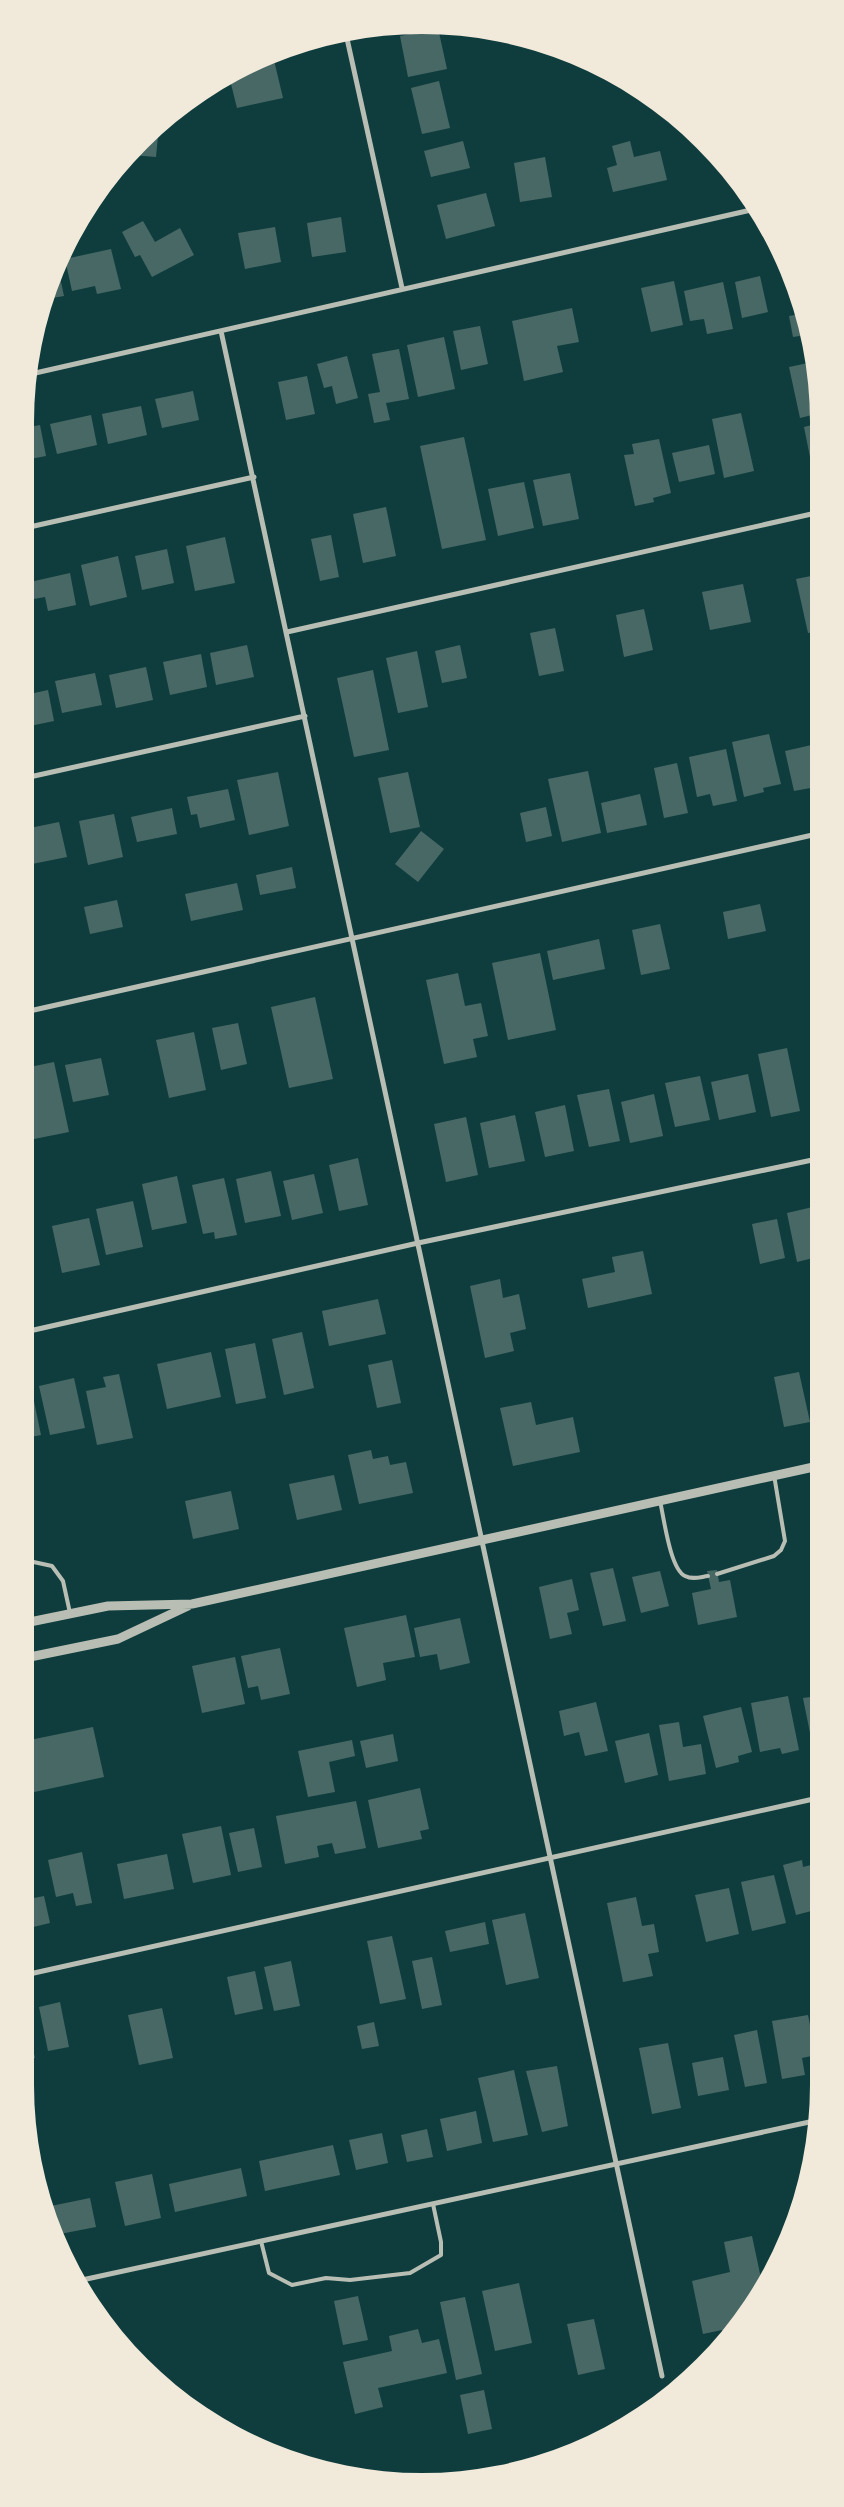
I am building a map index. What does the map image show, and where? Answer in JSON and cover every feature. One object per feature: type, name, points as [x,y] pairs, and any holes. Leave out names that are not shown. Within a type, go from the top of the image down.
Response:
[{"type":"street","points":[[347,41],[402,288]]},
{"type":"street","points":[[37,373],[748,211]]},
{"type":"street","points":[[221,331],[254,477],[351,939],[481,1540],[618,2164],[662,2376]]},
{"type":"street","points":[[34,526],[254,477]]},
{"type":"street","points":[[287,632],[810,514]]},
{"type":"street","points":[[34,776],[304,716]]},
{"type":"street","points":[[34,1010],[810,835]]},
{"type":"street","points":[[34,1330],[418,1244],[810,1160]]},
{"type":"street","points":[[34,1621],[108,1606],[192,1604],[810,1468]]},
{"type":"street","points":[[34,1656],[118,1639],[192,1604]]},
{"type":"street","points":[[34,1972],[810,1800]]},
{"type":"street","points":[[86,2279],[808,2122]]},
{"type":"lane","points":[[717,1574],[774,1556],[781,1550],[785,1541],[774,1475]]},
{"type":"lane","points":[[660,1501],[676,1568],[686,1577],[708,1576]]},
{"type":"lane","points":[[34,1562],[52,1566],[62,1580],[70,1614]]},
{"type":"lane","points":[[261,2241],[269,2273],[292,2285],[326,2278],[350,2280],[410,2273],[441,2255],[441,2242],[433,2204]]},
{"type":"building","points":[[439,35],[447,69],[408,77],[400,36]]},
{"type":"building","points":[[275,62],[283,98],[237,108],[231,84]]},
{"type":"building","points":[[439,81],[450,128],[422,134],[411,88]]},
{"type":"building","points":[[158,137],[156,157],[139,156]]},
{"type":"building","points":[[463,141],[470,168],[431,177],[424,151]]},
{"type":"building","points":[[630,141],[634,157],[660,151],[667,180],[613,192],[607,168],[617,165],[612,146]]},
{"type":"building","points":[[545,157],[552,197],[520,202],[514,163]]},
{"type":"building","points":[[486,193],[495,226],[446,239],[437,205]]},
{"type":"building","points":[[341,217],[346,252],[312,257],[307,223]]},
{"type":"building","points":[[143,221],[155,242],[180,228],[194,255],[152,277],[140,255],[135,257],[122,232]]},
{"type":"building","points":[[275,227],[281,262],[245,269],[238,233]]},
{"type":"building","points":[[111,249],[121,289],[97,294],[95,286],[72,291],[66,266],[70,258]]},
{"type":"building","points":[[760,276],[768,312],[742,318],[735,282]]},
{"type":"building","points":[[60,280],[64,296],[54,298]]},
{"type":"building","points":[[674,281],[683,325],[651,332],[641,288]]},
{"type":"building","points":[[723,282],[733,329],[707,334],[704,319],[690,321],[684,291]]},
{"type":"building","points":[[572,308],[579,342],[557,346],[563,372],[524,381],[512,321]]},
{"type":"building","points":[[795,315],[800,336],[793,337],[789,316]]},
{"type":"building","points":[[480,326],[488,364],[461,370],[453,331]]},
{"type":"building","points":[[444,337],[455,389],[418,397],[407,345]]},
{"type":"building","points":[[399,349],[409,399],[386,403],[390,420],[374,423],[368,394],[380,392],[372,354]]},
{"type":"building","points":[[347,356],[358,398],[336,404],[332,386],[324,388],[317,364]]},
{"type":"building","points":[[806,364],[810,416],[800,418],[789,367]]},
{"type":"building","points":[[307,376],[315,414],[286,420],[278,382]]},
{"type":"building","points":[[193,391],[199,420],[162,428],[155,399]]},
{"type":"building","points":[[141,406],[147,435],[108,444],[102,414]]},
{"type":"building","points":[[741,413],[754,471],[724,478],[712,419]]},
{"type":"building","points":[[91,415],[97,445],[57,454],[50,424]]},
{"type":"building","points":[[40,425],[46,456],[34,458],[34,426]]},
{"type":"building","points":[[810,426],[810,457],[804,427]]},
{"type":"building","points":[[464,437],[486,540],[442,549],[420,446]]},
{"type":"building","points":[[659,439],[671,493],[653,498],[654,502],[635,506],[624,455],[634,454],[632,444]]},
{"type":"building","points":[[709,445],[715,474],[679,482],[672,453]]},
{"type":"building","points":[[570,473],[579,519],[543,526],[533,480]]},
{"type":"building","points":[[524,482],[534,528],[498,536],[488,489]]},
{"type":"building","points":[[386,507],[396,556],[363,563],[353,514]]},
{"type":"building","points":[[331,535],[339,577],[320,581],[311,539]]},
{"type":"building","points":[[225,537],[235,583],[195,591],[186,546]]},
{"type":"building","points":[[167,549],[174,583],[142,590],[135,556]]},
{"type":"building","points":[[118,556],[127,597],[90,606],[81,565]]},
{"type":"building","points":[[70,573],[76,605],[48,611],[45,597],[34,599],[34,581]]},
{"type":"building","points":[[810,576],[810,633],[808,633],[796,579]]},
{"type":"building","points":[[743,584],[751,622],[710,630],[702,592]]},
{"type":"building","points":[[644,609],[653,650],[624,657],[616,615]]},
{"type":"building","points":[[555,628],[564,671],[539,676],[530,633]]},
{"type":"building","points":[[247,645],[254,677],[216,685],[210,653]]},
{"type":"building","points":[[460,645],[467,678],[442,683],[435,651]]},
{"type":"building","points":[[417,651],[428,707],[398,713],[386,658]]},
{"type":"building","points":[[201,654],[207,687],[170,695],[163,662]]},
{"type":"building","points":[[146,667],[153,700],[116,708],[109,675]]},
{"type":"building","points":[[373,670],[389,750],[354,757],[337,678]]},
{"type":"building","points":[[95,673],[102,705],[62,713],[55,681]]},
{"type":"building","points":[[48,690],[54,721],[34,725],[34,693]]},
{"type":"building","points":[[769,734],[781,784],[763,788],[764,792],[744,797],[732,742]]},
{"type":"building","points":[[810,745],[810,788],[794,791],[785,751]]},
{"type":"building","points":[[726,749],[737,801],[713,806],[710,794],[697,797],[689,757]]},
{"type":"building","points":[[677,763],[688,813],[664,818],[654,768]]},
{"type":"building","points":[[588,771],[601,833],[562,842],[548,779]]},
{"type":"building","points":[[278,772],[289,826],[249,835],[237,780]]},
{"type":"building","points":[[408,772],[420,827],[390,833],[378,778]]},
{"type":"building","points":[[228,789],[235,820],[200,828],[197,814],[191,815],[187,797]]},
{"type":"building","points":[[640,794],[647,825],[607,833],[601,803]]},
{"type":"building","points":[[546,807],[552,836],[526,842],[520,813]]},
{"type":"building","points":[[172,808],[177,834],[137,842],[131,817]]},
{"type":"building","points":[[114,814],[123,857],[88,865],[79,821]]},
{"type":"building","points":[[59,822],[67,857],[34,864],[34,827]]},
{"type":"building","points":[[421,831],[444,849],[418,882],[395,864]]},
{"type":"building","points":[[292,867],[296,888],[260,895],[256,875]]},
{"type":"building","points":[[237,883],[243,910],[191,921],[185,894]]},
{"type":"building","points":[[117,900],[123,927],[90,934],[84,907]]},
{"type":"building","points":[[760,904],[766,931],[728,939],[723,912]]},
{"type":"building","points":[[660,924],[670,969],[641,975],[632,930]]},
{"type":"building","points":[[599,939],[605,969],[553,980],[547,951]]},
{"type":"building","points":[[540,953],[556,1030],[508,1040],[492,963]]},
{"type":"building","points":[[458,973],[465,1006],[481,1003],[488,1036],[473,1039],[477,1057],[444,1064],[426,980]]},
{"type":"building","points":[[315,997],[333,1079],[289,1088],[271,1007]]},
{"type":"building","points":[[238,1023],[247,1064],[221,1070],[212,1028]]},
{"type":"building","points":[[194,1032],[206,1090],[169,1098],[156,1040]]},
{"type":"building","points":[[787,1048],[800,1111],[771,1117],[758,1054]]},
{"type":"building","points":[[101,1058],[109,1095],[73,1102],[65,1065]]},
{"type":"building","points":[[54,1062],[69,1132],[34,1139],[34,1066]]},
{"type":"building","points":[[748,1074],[756,1112],[719,1120],[711,1082]]},
{"type":"building","points":[[700,1076],[710,1120],[675,1127],[665,1083]]},
{"type":"building","points":[[609,1089],[620,1141],[589,1147],[577,1095]]},
{"type":"building","points":[[654,1094],[663,1136],[630,1143],[621,1102]]},
{"type":"building","points":[[565,1105],[574,1151],[545,1157],[535,1112]]},
{"type":"building","points":[[515,1115],[525,1161],[489,1168],[480,1123]]},
{"type":"building","points":[[466,1117],[478,1175],[446,1182],[434,1124]]},
{"type":"building","points":[[358,1158],[368,1205],[339,1211],[329,1165]]},
{"type":"building","points":[[271,1171],[281,1216],[245,1223],[236,1179]]},
{"type":"building","points":[[314,1174],[323,1213],[292,1220],[283,1181]]},
{"type":"building","points":[[177,1176],[187,1223],[152,1230],[142,1184]]},
{"type":"building","points":[[224,1178],[237,1235],[215,1239],[214,1232],[203,1234],[192,1185]]},
{"type":"building","points":[[133,1201],[143,1247],[106,1255],[96,1209]]},
{"type":"building","points":[[810,1208],[810,1259],[797,1262],[787,1213]]},
{"type":"building","points":[[89,1218],[100,1265],[62,1273],[52,1226]]},
{"type":"building","points":[[777,1219],[785,1258],[760,1264],[752,1224]]},
{"type":"building","points":[[643,1251],[652,1294],[588,1308],[582,1279],[615,1272],[612,1257]]},
{"type":"building","points":[[500,1279],[503,1298],[519,1294],[526,1329],[510,1333],[514,1351],[485,1358],[470,1286]]},
{"type":"building","points":[[378,1299],[386,1334],[329,1346],[322,1311]]},
{"type":"building","points":[[302,1332],[314,1388],[284,1395],[272,1339]]},
{"type":"building","points":[[255,1343],[266,1398],[236,1404],[225,1349]]},
{"type":"building","points":[[211,1352],[221,1397],[167,1409],[157,1364]]},
{"type":"building","points":[[392,1360],[401,1403],[377,1408],[368,1365]]},
{"type":"building","points":[[799,1372],[810,1422],[784,1427],[774,1377]]},
{"type":"building","points":[[119,1374],[133,1438],[97,1445],[86,1391],[106,1387],[103,1377]]},
{"type":"building","points":[[74,1378],[85,1428],[50,1435],[39,1386]]},
{"type":"building","points":[[34,1401],[41,1435],[34,1436]]},
{"type":"building","points":[[531,1402],[536,1425],[573,1417],[580,1452],[513,1466],[500,1408]]},
{"type":"building","points":[[371,1450],[373,1459],[388,1456],[390,1465],[406,1462],[413,1493],[359,1504],[348,1455]]},
{"type":"building","points":[[334,1475],[342,1510],[297,1520],[289,1484]]},
{"type":"building","points":[[231,1491],[239,1529],[193,1539],[185,1501]]},
{"type":"building","points":[[613,1568],[626,1621],[603,1626],[590,1573]]},
{"type":"building","points":[[717,1570],[719,1582],[730,1580],[737,1617],[698,1625],[692,1593],[711,1589],[707,1571]]},
{"type":"building","points":[[660,1571],[669,1606],[641,1613],[632,1577]]},
{"type":"building","points":[[572,1579],[579,1610],[567,1613],[572,1634],[550,1639],[539,1587]]},
{"type":"building","points":[[406,1615],[415,1657],[383,1663],[386,1680],[357,1687],[344,1628]]},
{"type":"building","points":[[460,1618],[470,1663],[440,1670],[437,1654],[420,1657],[414,1628]]},
{"type":"building","points":[[280,1648],[290,1694],[261,1700],[258,1686],[248,1688],[241,1656]]},
{"type":"building","points":[[235,1657],[245,1704],[202,1713],[192,1666]]},
{"type":"building","points":[[788,1696],[799,1750],[782,1754],[780,1748],[760,1752],[751,1703]]},
{"type":"building","points":[[810,1697],[810,1733],[803,1698]]},
{"type":"building","points":[[596,1702],[608,1751],[585,1756],[579,1732],[564,1736],[559,1711]]},
{"type":"building","points":[[741,1707],[752,1752],[738,1756],[739,1762],[716,1768],[703,1716]]},
{"type":"building","points":[[679,1722],[683,1747],[701,1744],[706,1774],[669,1781],[659,1725]]},
{"type":"building","points":[[93,1727],[104,1777],[34,1792],[34,1739]]},
{"type":"building","points":[[649,1733],[658,1775],[625,1783],[615,1741]]},
{"type":"building","points":[[393,1734],[398,1761],[366,1768],[360,1741]]},
{"type":"building","points":[[352,1740],[355,1756],[329,1762],[335,1792],[308,1797],[298,1751]]},
{"type":"building","points":[[420,1788],[429,1829],[420,1831],[422,1839],[378,1848],[368,1800]]},
{"type":"building","points":[[356,1801],[366,1848],[335,1854],[332,1843],[317,1846],[319,1857],[285,1864],[276,1816]]},
{"type":"building","points":[[221,1826],[231,1875],[193,1883],[182,1834]]},
{"type":"building","points":[[254,1828],[262,1867],[238,1872],[229,1833]]},
{"type":"building","points":[[82,1852],[92,1903],[76,1906],[73,1893],[56,1897],[48,1860]]},
{"type":"building","points":[[167,1854],[174,1889],[124,1899],[117,1864]]},
{"type":"building","points":[[802,1860],[803,1867],[810,1865],[810,1911],[796,1915],[783,1865]]},
{"type":"building","points":[[774,1875],[786,1923],[752,1931],[741,1882]]},
{"type":"building","points":[[729,1888],[739,1934],[706,1942],[695,1895]]},
{"type":"building","points":[[44,1896],[50,1923],[34,1927],[34,1898]]},
{"type":"building","points":[[636,1897],[642,1926],[654,1924],[659,1952],[648,1954],[653,1976],[623,1982],[607,1903]]},
{"type":"building","points":[[525,1913],[539,1978],[506,1985],[492,1920]]},
{"type":"building","points":[[485,1922],[489,1944],[450,1952],[445,1931]]},
{"type":"building","points":[[392,1936],[406,1999],[380,2004],[367,1941]]},
{"type":"building","points":[[432,1957],[442,2005],[422,2009],[412,1961]]},
{"type":"building","points":[[291,1961],[300,2006],[274,2011],[264,1967]]},
{"type":"building","points":[[255,1971],[263,2009],[235,2015],[227,1977]]},
{"type":"building","points":[[60,2002],[69,2047],[48,2051],[39,2007]]},
{"type":"building","points":[[162,2008],[173,2058],[139,2065],[128,2015]]},
{"type":"building","points":[[808,2015],[810,2025],[810,2056],[802,2058],[805,2075],[782,2079],[772,2021]]},
{"type":"building","points":[[374,2022],[379,2046],[362,2049],[357,2026]]},
{"type":"building","points":[[757,2030],[767,2083],[745,2087],[734,2035]]},
{"type":"building","points":[[668,2043],[681,2108],[652,2114],[639,2048]]},
{"type":"building","points":[[723,2057],[729,2090],[698,2096],[692,2063]]},
{"type":"building","points":[[557,2066],[568,2126],[542,2132],[526,2071]]},
{"type":"building","points":[[514,2070],[528,2135],[493,2142],[478,2078]]},
{"type":"building","points":[[476,2111],[482,2143],[447,2151],[440,2119]]},
{"type":"building","points":[[427,2129],[433,2157],[407,2162],[401,2135]]},
{"type":"building","points":[[382,2133],[388,2163],[356,2170],[349,2140]]},
{"type":"building","points":[[333,2145],[340,2175],[265,2191],[259,2161]]},
{"type":"building","points":[[241,2168],[247,2196],[175,2212],[169,2184]]},
{"type":"building","points":[[152,2174],[161,2218],[125,2226],[115,2182]]},
{"type":"building","points":[[90,2198],[96,2227],[63,2233],[53,2206]]},
{"type":"building","points":[[752,2236],[760,2275],[745,2301],[722,2331],[703,2334],[692,2281],[730,2272],[724,2242]]},
{"type":"building","points":[[519,2283],[532,2343],[495,2351],[482,2291]]},
{"type":"building","points":[[358,2296],[368,2340],[343,2345],[334,2301]]},
{"type":"building","points":[[465,2297],[482,2374],[456,2380],[440,2302]]},
{"type":"building","points":[[594,2319],[605,2369],[578,2375],[567,2324]]},
{"type":"building","points":[[418,2329],[422,2343],[439,2339],[447,2373],[378,2388],[383,2407],[355,2414],[343,2362],[392,2351],[389,2336]]},
{"type":"building","points":[[484,2390],[492,2429],[468,2434],[460,2395]]}]
